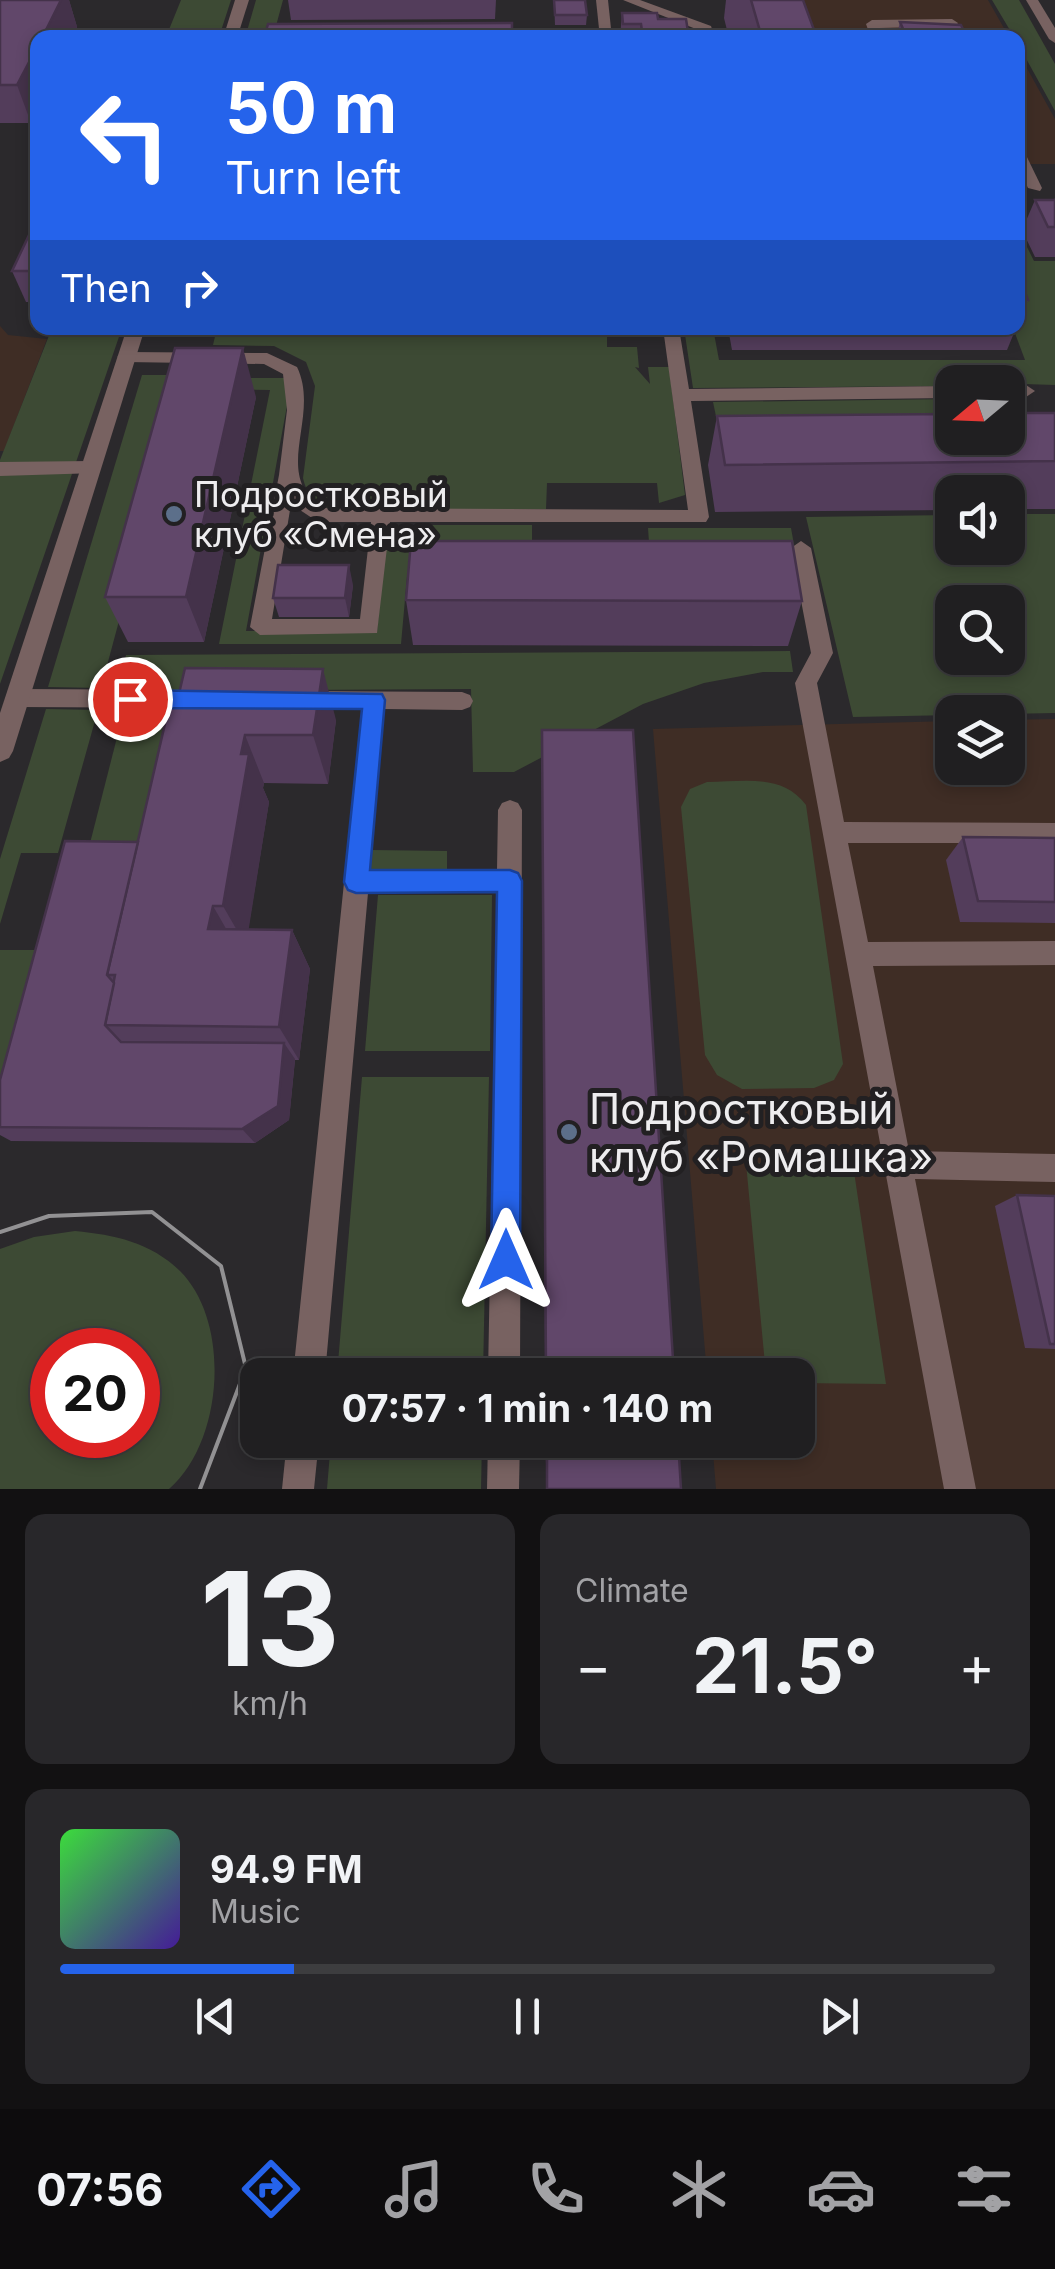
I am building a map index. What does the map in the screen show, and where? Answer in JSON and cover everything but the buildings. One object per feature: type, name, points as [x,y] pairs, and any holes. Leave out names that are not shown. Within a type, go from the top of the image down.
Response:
[{"type":"street","points":[[233,30],[242,0]]},
{"type":"street","points":[[0,752],[134,335]]},
{"type":"lane","points":[[602,0],[605,30]]},
{"type":"lane","points":[[629,0],[707,30]]},
{"type":"lane","points":[[1032,0],[1055,40]]},
{"type":"lane","points":[[875,30],[872,24],[948,18],[955,30]]},
{"type":"lane","points":[[1032,205],[1025,188],[1055,188]]},
{"type":"lane","points":[[286,479],[292,496],[318,515],[699,517],[673,335]]},
{"type":"lane","points":[[126,357],[267,359],[292,371],[299,388],[260,627],[370,627],[381,517]]},
{"type":"lane","points":[[682,395],[935,392]]},
{"type":"lane","points":[[689,445],[714,445]]},
{"type":"lane","points":[[0,469],[91,468]]},
{"type":"lane","points":[[801,548],[822,653],[806,683],[960,1489]]},
{"type":"lane","points":[[18,698],[229,700]]},
{"type":"lane","points":[[286,700],[462,701]]},
{"type":"lane","points":[[312,1358],[374,700]]},
{"type":"lane","points":[[504,1358],[510,810]]},
{"type":"lane","points":[[834,832],[1055,833]]},
{"type":"lane","points":[[356,882],[510,881]]},
{"type":"lane","points":[[858,954],[1055,953]]},
{"type":"lane","points":[[898,1165],[1055,1168]]},
{"type":"lane","points":[[298,1489],[301,1458]]},
{"type":"lane","points":[[503,1489],[504,1458]]},
{"type":"shaded area","points":[[793,0],[988,0],[1005,30],[804,30]]},
{"type":"shaded area","points":[[1025,65],[1055,119],[1055,164],[1025,164]]},
{"type":"shaded area","points":[[0,326],[8,335],[47,339],[4,451],[0,451]]},
{"type":"shaded area","points":[[1055,719],[1055,1489],[716,1489],[713,1458],[815,1458],[815,1358],[706,1358],[653,729],[935,721],[935,785],[1025,785],[1025,720]]},
{"type":"green space","points":[[181,0],[231,0],[221,30],[169,30]]},
{"type":"green space","points":[[256,0],[283,0],[275,30],[247,30]]},
{"type":"green space","points":[[992,0],[1019,0],[1055,64],[1055,111],[1025,57],[1025,30],[1010,30]]},
{"type":"green space","points":[[1025,243],[1034,261],[1055,261],[1055,385],[1025,384],[1025,365],[935,365],[935,386],[693,388],[685,335],[714,335],[719,360],[1025,360],[1016,335],[1025,335]]},
{"type":"green space","points":[[49,335],[120,335],[0,684],[0,460]]},
{"type":"green space","points":[[215,335],[659,335],[607,336],[607,347],[637,347],[639,368],[635,367],[650,384],[648,367],[669,367],[685,495],[659,503],[657,483],[547,483],[546,509],[336,511],[314,499],[303,478],[315,386],[306,362],[274,346],[213,345]]},
{"type":"green space","points":[[142,375],[185,375],[101,688],[48,687]]},
{"type":"green space","points":[[195,378],[292,378],[246,631],[377,631],[388,525],[532,525],[532,557],[650,557],[648,528],[791,528],[800,578],[407,577],[401,644],[219,644],[270,390],[192,389]]},
{"type":"green space","points":[[935,399],[935,434],[717,421],[713,402]]},
{"type":"green space","points":[[1025,514],[1055,514],[1055,713],[1025,714],[1025,695],[935,695],[935,715],[853,717],[806,517],[935,515],[935,565],[1025,565]]},
{"type":"green space","points":[[790,651],[793,672],[763,672],[704,683],[643,704],[514,772],[473,772],[471,689],[117,691],[126,655]]},
{"type":"green space","points":[[46,709],[98,710],[58,853],[21,853],[0,924],[0,859]]},
{"type":"green space","points":[[124,710],[196,711],[165,856],[87,855]]},
{"type":"green space","points":[[707,782],[774,784],[806,805],[843,1064],[834,1080],[814,1088],[742,1089],[717,1075],[705,1055],[681,807],[690,789]]},
{"type":"green space","points":[[372,850],[447,851],[447,871],[370,871]]},
{"type":"green space","points":[[378,895],[492,895],[490,1051],[365,1051]]},
{"type":"green space","points":[[0,950],[39,950],[0,1083]]},
{"type":"green space","points":[[362,1077],[489,1077],[483,1358],[338,1358]]},
{"type":"green space","points":[[746,1163],[853,1165],[886,1384],[815,1383],[815,1358],[764,1358]]},
{"type":"green space","points":[[75,1231],[104,1235],[157,1253],[180,1271],[197,1293],[214,1351],[210,1414],[187,1469],[169,1489],[0,1489],[0,1249],[34,1237]]},
{"type":"green space","points":[[330,1458],[482,1458],[481,1489],[327,1489]]},
{"type":"tram line","points":[[0,1232],[49,1216],[152,1212],[221,1266],[246,1368],[200,1489]]},
{"type":"place","name":"Подростковый клуб «Смена»","points":[[174,514]]},
{"type":"place","name":"Подростковый клуб «Ромашка»","points":[[569,1132]]},
{"type":"route","points":[[130,699],[374,700],[356,882],[510,881],[506,1260]]}]
